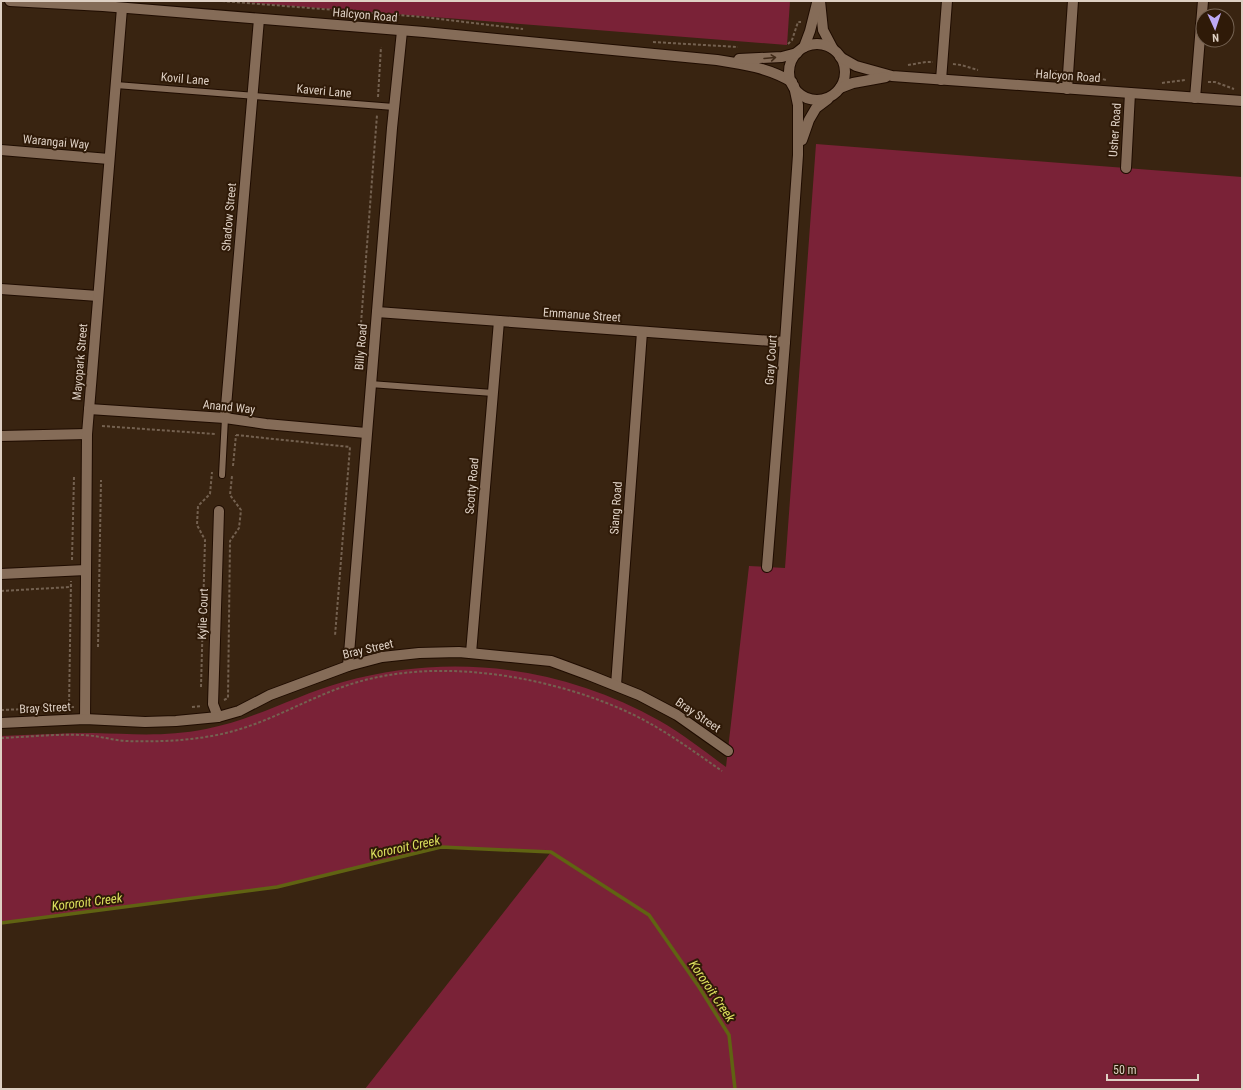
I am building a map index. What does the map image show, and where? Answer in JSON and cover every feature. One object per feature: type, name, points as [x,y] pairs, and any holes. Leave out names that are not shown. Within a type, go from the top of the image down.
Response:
[{"type":"street","name":"Halcyon Road","points":[[10,1],[259,19],[717,60]]},
{"type":"street","points":[[798,156],[803,135],[816,108],[836,92],[844,80],[845,70],[843,61],[833,49],[824,30],[819,1]]},
{"type":"street","points":[[798,156],[798,105],[790,69],[792,60],[801,50],[810,31],[819,1]]},
{"type":"street","points":[[940,80],[947,1]]},
{"type":"street","points":[[1067,89],[1073,1]]},
{"type":"street","points":[[1195,98],[1203,1]]},
{"type":"street","name":"Mayopark Street","points":[[85,719],[87,434],[122,8]]},
{"type":"street","name":"Shadow Street","points":[[225,418],[259,19]]},
{"type":"street","name":"Billy Road","points":[[348,666],[370,384],[402,31]]},
{"type":"street","points":[[717,60],[782,57],[813,45],[822,44],[833,49]]},
{"type":"street","points":[[840,57],[856,66],[892,76]]},
{"type":"street","points":[[717,60],[746,64],[781,76],[793,84],[799,93],[807,98],[816,100],[825,99],[853,82],[892,76]]},
{"type":"street","name":"Halcyon Road","points":[[892,76],[1242,101]]},
{"type":"street","name":"Usher Road","points":[[1126,168],[1130,93]]},
{"type":"street","name":"Warangai Way","points":[[1,150],[109,159]]},
{"type":"street","name":"Gray Court","points":[[767,567],[798,156]]},
{"type":"street","points":[[1,289],[98,296]]},
{"type":"street","name":"Emmanue Street","points":[[377,312],[785,342]]},
{"type":"street","name":"Scotty Road","points":[[471,653],[499,321]]},
{"type":"street","name":"Siang Road","points":[[616,685],[642,332]]},
{"type":"street","name":"Anand Way","points":[[89,409],[225,418],[266,424],[366,433]]},
{"type":"street","points":[[1,436],[87,434]]},
{"type":"street","name":"Kylie Court","points":[[218,717],[213,704],[219,511]]},
{"type":"street","points":[[1,574],[86,570]]},
{"type":"street","name":"Bray Street","points":[[1,722],[85,719],[145,722],[218,717],[239,711],[270,695],[348,666],[382,657],[419,652],[459,652],[551,661],[639,695],[677,715],[728,751]]},
{"type":"lane","name":"Kovil Lane","points":[[116,85],[253,96]]},
{"type":"lane","name":"Kaveri Lane","points":[[253,96],[394,107]]},
{"type":"lane","points":[[370,384],[493,393]]},
{"type":"lane","points":[[222,475],[225,418]]},
{"type":"path","points":[[222,1],[422,17],[525,29]]},
{"type":"path","points":[[786,47],[792,40],[798,22]]},
{"type":"path","points":[[651,41],[729,48],[742,47]]},
{"type":"path","points":[[361,323],[381,47]]},
{"type":"path","points":[[906,65],[926,62],[961,64],[982,72]]},
{"type":"path","points":[[1032,75],[1052,71],[1068,71],[1083,73],[1108,80]]},
{"type":"path","points":[[1161,84],[1182,80],[1215,82],[1235,89]]},
{"type":"path","points":[[102,426],[225,434],[350,447],[335,636]]},
{"type":"path","points":[[215,434],[215,441]]},
{"type":"path","points":[[185,709],[213,704],[228,698],[230,541],[239,528],[241,510],[230,495],[236,435]]},
{"type":"path","points":[[201,690],[204,540],[197,525],[198,506],[210,494],[212,471]]},
{"type":"path","points":[[69,707],[74,477]]},
{"type":"path","points":[[98,653],[101,480]]},
{"type":"path","points":[[1,591],[71,587]]},
{"type":"path","points":[[1,738],[82,735],[125,741],[178,741],[217,735],[255,725],[326,693],[360,681],[396,674],[440,670],[495,675],[540,683],[592,697],[634,715],[673,736],[722,771]]},
{"type":"path","points":[[1,710],[69,707],[85,708]]},
{"type":"shaded area","points":[[230,1],[790,1],[787,45]]},
{"type":"shaded area","points":[[816,144],[1242,177],[1242,1089],[365,1089],[551,852],[441,847],[277,887],[1,923],[1,736],[81,733],[150,734],[191,732],[241,720],[326,687],[343,682],[384,673],[424,668],[465,667],[505,670],[545,677],[584,687],[623,702],[669,726],[726,767],[749,566],[785,568]]},
{"type":"waterway","name":"Kororoit Creek","points":[[1,923],[277,887],[441,847],[551,852],[649,915],[699,987],[729,1035],[735,1089]]}]
